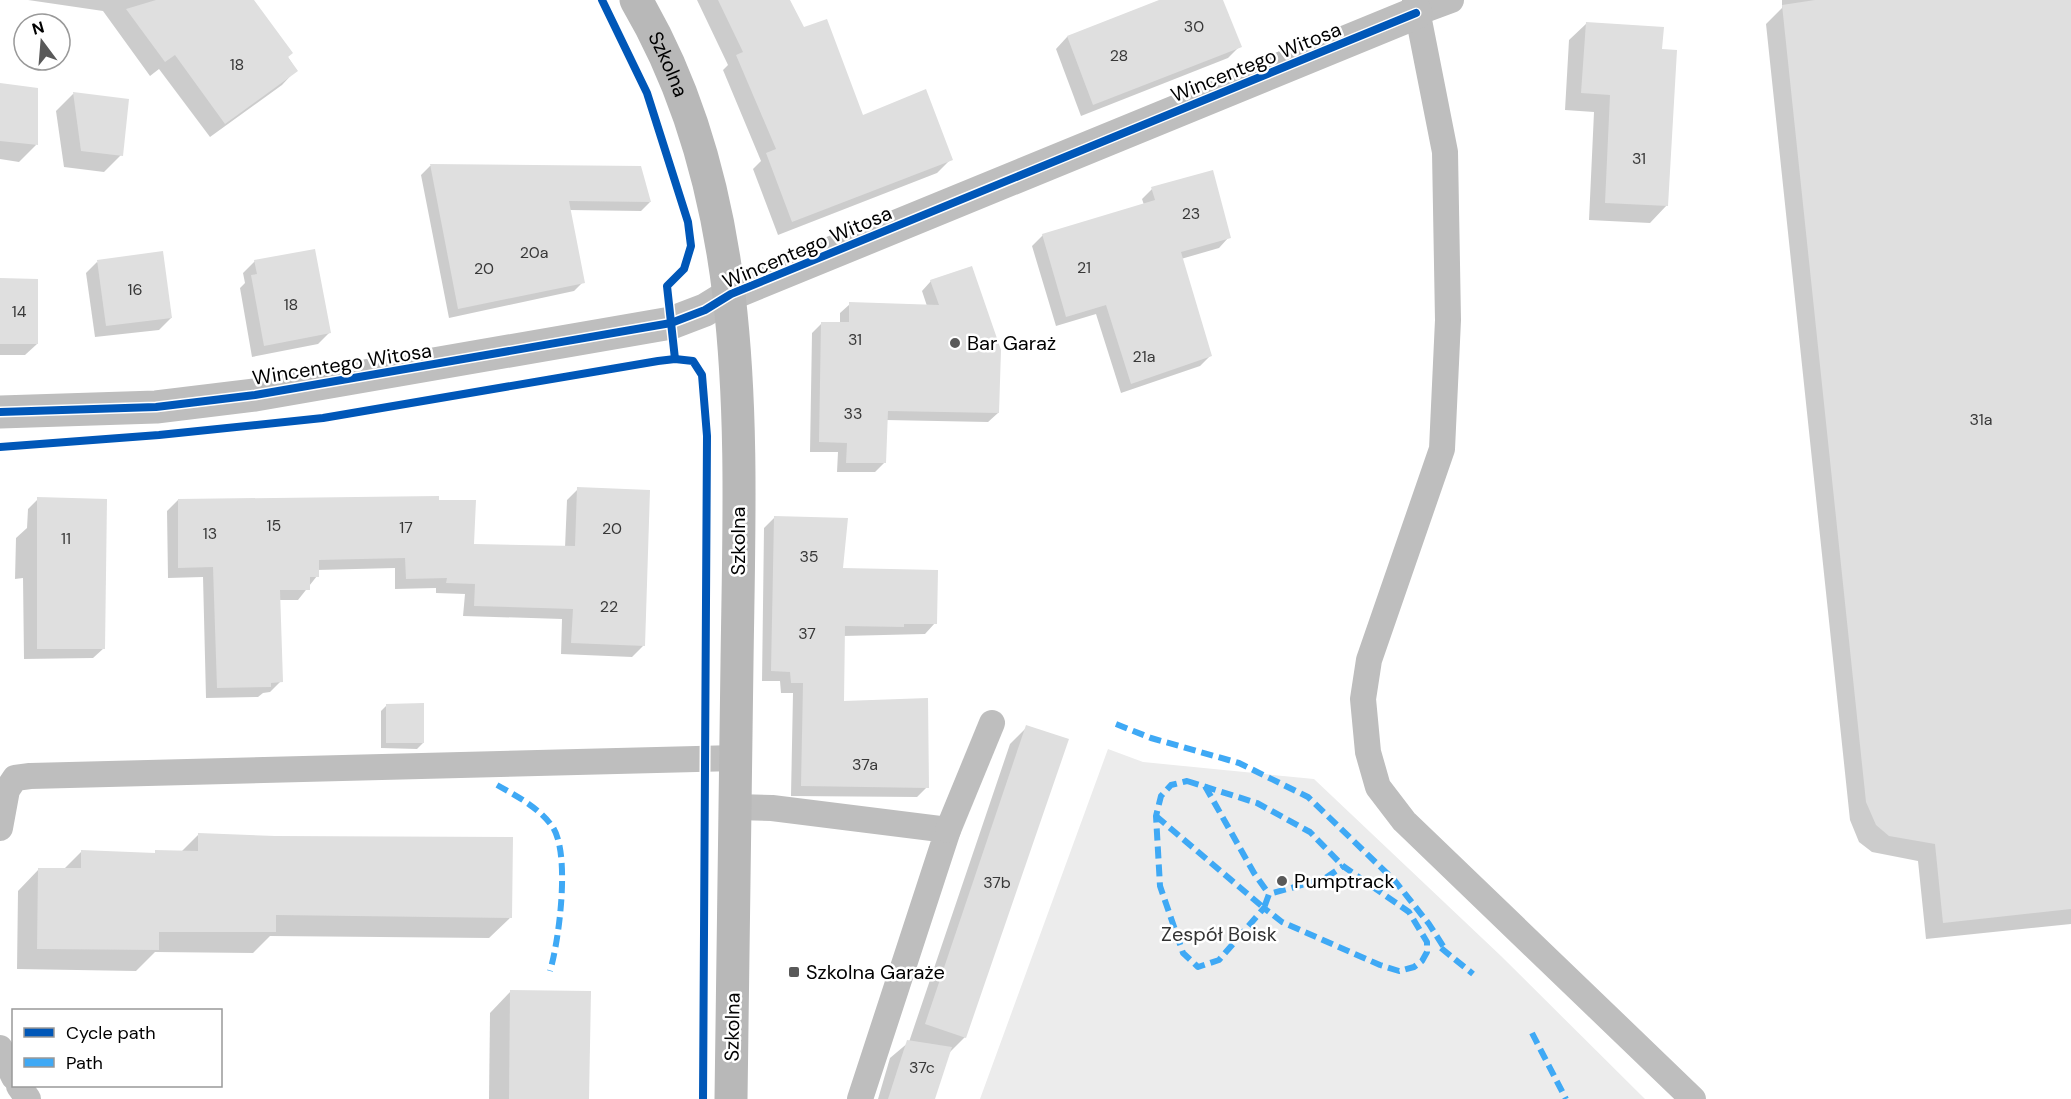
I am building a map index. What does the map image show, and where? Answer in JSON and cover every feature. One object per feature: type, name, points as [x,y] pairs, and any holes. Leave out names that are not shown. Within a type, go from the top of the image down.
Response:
[{"type":"street","name":"Szkolna","points":[[636,0],[668,64],[695,132],[721,232],[731,294],[738,414],[731,1099]]},
{"type":"street","name":"Wincentego Witosa","points":[[0,412],[156,407],[255,395],[671,323],[705,310],[731,294],[1416,6]]},
{"type":"lane","points":[[1451,0],[1416,6],[1445,152],[1448,320],[1442,449],[1369,660],[1363,699],[1368,752],[1378,787],[1404,821],[1693,1099]]},
{"type":"lane","points":[[860,1099],[948,830],[992,723]]},
{"type":"lane","points":[[0,828],[7,790],[15,778],[30,776],[736,758]]},
{"type":"lane","points":[[735,807],[772,808],[948,830]]},
{"type":"lane","points":[[0,1048],[12,1073]]},
{"type":"green space","name":"Zespół Boisk","points":[[1108,749],[1143,762],[1314,779],[1501,956],[1645,1099],[980,1099]]},
{"type":"building","points":[[156,0],[254,0],[293,53],[288,57],[298,71],[225,124],[175,55],[165,62],[126,9]]},
{"type":"building","points":[[718,0],[790,0],[804,27],[827,19],[863,115],[926,89],[953,160],[792,222],[766,153],[776,149],[736,55],[743,52]]},
{"type":"building","points":[[1159,0],[1223,0],[1242,47],[1093,105],[1067,36]]},
{"type":"building","points":[[1815,0],[2071,0],[2071,909],[1943,923],[1935,844],[1889,836],[1876,825],[1866,802],[1782,5]]},
{"type":"building","points":[[1586,22],[1664,27],[1662,49],[1677,50],[1668,206],[1605,203],[1610,95],[1581,93]]},
{"type":"building","points":[[0,83],[38,88],[38,145],[0,141]]},
{"type":"building","points":[[73,92],[129,99],[123,156],[81,151]]},
{"type":"building","points":[[430,164],[641,166],[651,202],[569,201],[585,283],[458,309]]},
{"type":"building","points":[[1213,170],[1231,238],[1181,252],[1212,356],[1131,384],[1106,305],[1066,317],[1042,234],[1155,200],[1151,187]]},
{"type":"building","points":[[315,249],[331,333],[264,346],[251,275],[257,274],[254,260]]},
{"type":"building","points":[[163,251],[172,318],[106,326],[97,260]]},
{"type":"building","points":[[972,266],[1001,350],[999,413],[888,411],[886,463],[846,463],[847,443],[819,442],[821,322],[849,322],[849,302],[939,305],[930,280]]},
{"type":"building","points":[[0,278],[38,279],[38,344],[0,344]]},
{"type":"building","points":[[577,487],[650,490],[645,646],[571,643],[573,609],[474,606],[475,584],[446,583],[447,578],[406,579],[405,558],[319,560],[319,577],[310,577],[310,590],[280,590],[283,682],[271,683],[271,687],[217,688],[213,567],[178,568],[178,499],[439,496],[439,500],[476,500],[474,544],[575,546]]},
{"type":"building","points":[[37,497],[107,499],[105,649],[37,649]]},
{"type":"building","points":[[774,516],[848,518],[843,568],[938,570],[937,624],[904,624],[904,627],[845,626],[844,701],[928,698],[929,788],[801,786],[803,683],[791,683],[790,672],[771,671]]},
{"type":"building","points":[[424,703],[424,743],[386,743],[386,704]]},
{"type":"building","points":[[1026,725],[1069,739],[966,1038],[925,1024]]},
{"type":"building","points":[[198,833],[275,836],[513,837],[512,918],[276,915],[276,932],[159,932],[159,950],[37,949],[38,868],[81,868],[81,850],[155,853],[155,850],[198,851]]},
{"type":"building","points":[[510,990],[591,991],[589,1099],[509,1099]]},
{"type":"building","points":[[907,1040],[952,1047],[935,1099],[888,1099]]},
{"type":"marked path","points":[[1116,724],[1151,738],[1239,763],[1308,797],[1395,881],[1429,924],[1445,949]]},
{"type":"marked path","points":[[1187,781],[1257,803],[1310,832],[1343,866],[1409,912],[1427,942],[1427,952],[1422,961],[1414,967],[1399,971],[1380,965],[1282,922],[1264,908],[1219,960],[1198,967],[1183,953],[1160,886],[1156,816],[1161,796],[1171,785],[1187,781]]},
{"type":"marked path","points":[[497,785],[520,798],[541,814],[552,826],[558,838],[561,855],[562,897],[550,971]]},
{"type":"marked path","points":[[1205,786],[1254,873],[1269,894]]},
{"type":"marked path","points":[[1156,816],[1264,908],[1269,894],[1324,879],[1343,866]]},
{"type":"marked path","points":[[1441,948],[1473,974]]},
{"type":"marked path","points":[[1532,1033],[1566,1099]]},
{"type":"cycle path","points":[[602,0],[647,93],[688,222],[691,246],[684,269],[667,286],[675,359]]},
{"type":"cycle path","points":[[0,412],[156,407],[255,395],[671,323],[705,310],[731,294],[1416,13]]},
{"type":"cycle path","points":[[0,447],[159,435],[323,418],[658,361],[675,359],[693,361],[702,375],[707,436],[703,1099]]},
{"type":"place","name":"Bar Garaż","points":[[955,343]]},
{"type":"place","name":"Pumptrack","points":[[1282,881]]},
{"type":"place","name":"Szkolna Garaże","points":[[794,972]]}]
